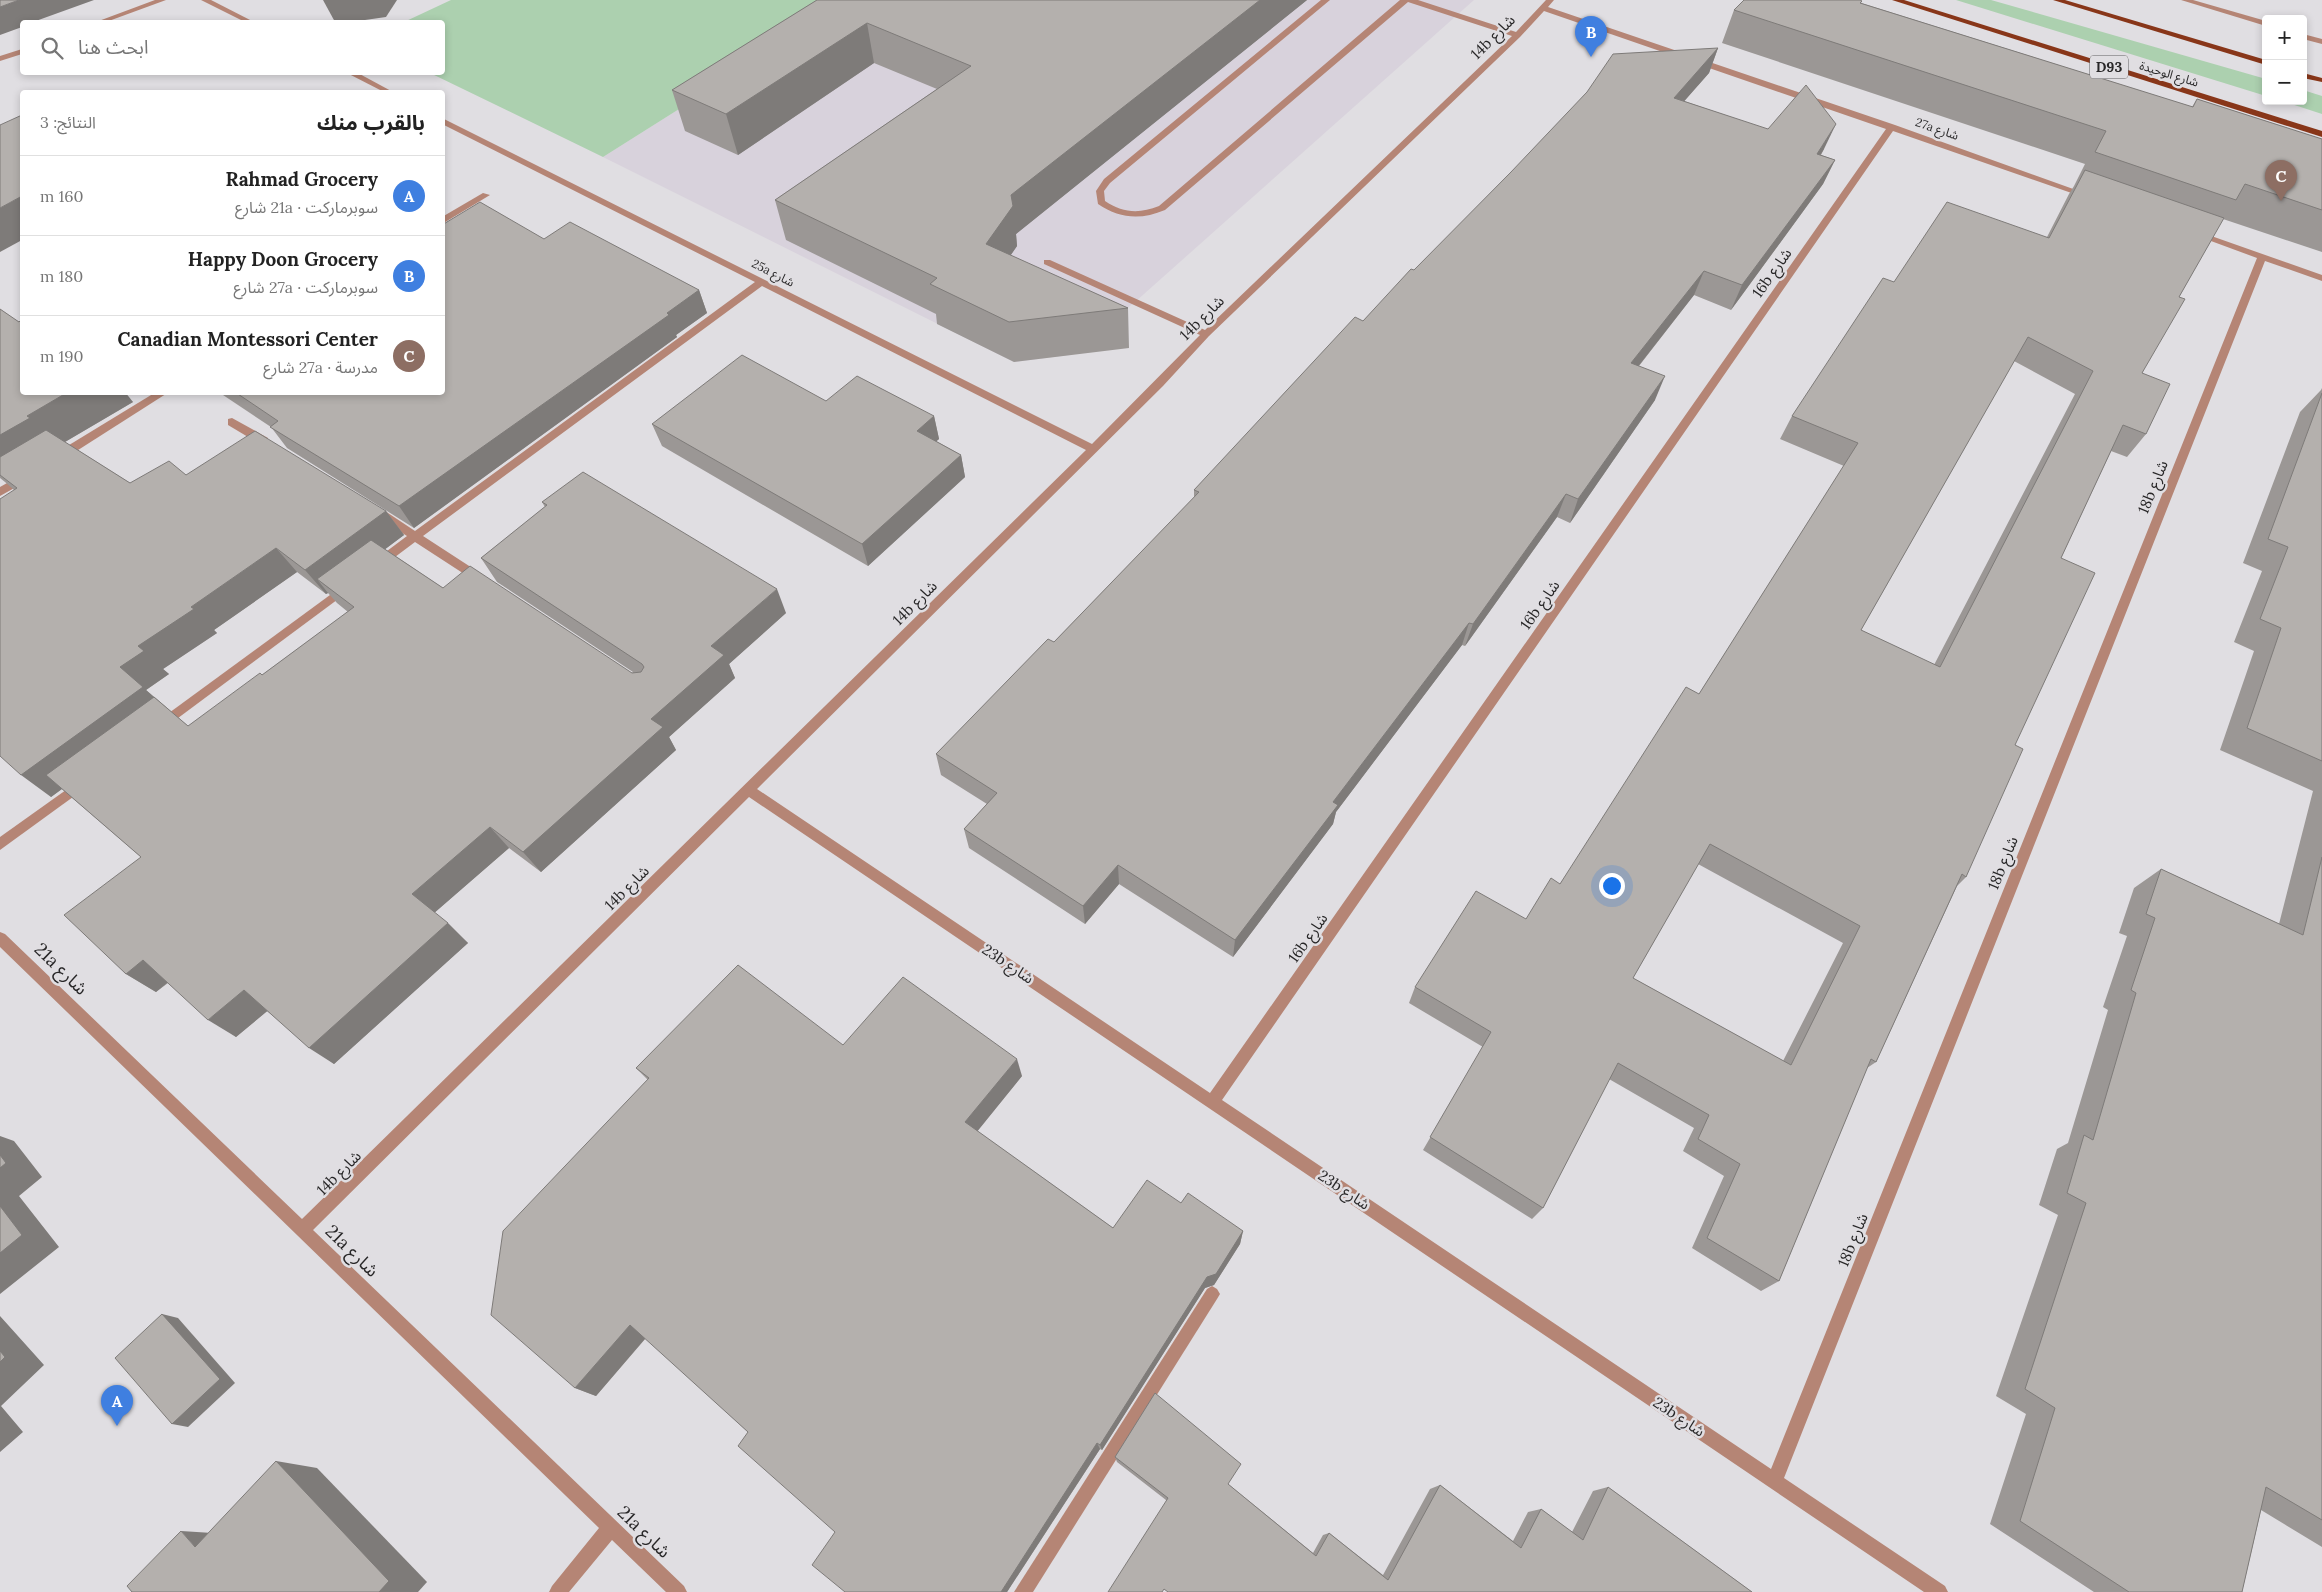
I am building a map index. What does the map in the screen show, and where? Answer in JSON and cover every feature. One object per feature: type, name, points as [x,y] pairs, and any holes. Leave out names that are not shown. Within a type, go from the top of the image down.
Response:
[{"type":"main road","name":"شارع الوحيدة","points":[[1896,0],[2322,134]]},
{"type":"main road","points":[[2057,0],[2262,62]]},
{"type":"main road","points":[[2307,76],[2322,80]]},
{"type":"street","points":[[106,20],[162,0]]},
{"type":"street","points":[[205,0],[246,20]]},
{"type":"street","points":[[1326,0],[1107,181],[1100,191],[1101,202],[1112,211],[1128,215],[1147,214],[1162,208],[1405,0]]},
{"type":"street","points":[[1410,0],[1517,35]]},
{"type":"street","points":[[2186,0],[2262,23]]},
{"type":"street","name":"14b شارع","points":[[302,1230],[1206,334],[1517,35],[1546,4]]},
{"type":"street","name":"27a شارع","points":[[1546,4],[2094,198]]},
{"type":"street","points":[[2307,37],[2322,42]]},
{"type":"street","points":[[0,59],[20,52]]},
{"type":"street","points":[[355,75],[385,90]]},
{"type":"street","name":"25a شارع","points":[[445,122],[1093,448]]},
{"type":"street","name":"16b شارع","points":[[1213,1101],[1892,127]]},
{"type":"street","points":[[445,219],[486,195]]},
{"type":"street","points":[[2185,230],[2322,278]]},
{"type":"street","name":"18b شارع","points":[[1774,1482],[2262,257]]},
{"type":"street","points":[[1047,262],[1206,334]]},
{"type":"street","points":[[368,572],[762,281]]},
{"type":"street","points":[[49,462],[159,395]]},
{"type":"street","points":[[232,422],[274,448]]},
{"type":"street","points":[[0,492],[33,472]]},
{"type":"street","points":[[374,510],[491,586]]},
{"type":"street","points":[[152,731],[352,583]]},
{"type":"street","points":[[0,844],[88,779]]},
{"type":"street","name":"23b شارع","points":[[748,790],[1213,1101],[1774,1482],[1940,1592]]},
{"type":"street","name":"21a شارع","points":[[0,938],[678,1592]]},
{"type":"street","points":[[1023,1592],[1212,1294]]},
{"type":"street","points":[[558,1592],[611,1527]]},
{"type":"shaded area","points":[[852,0],[1474,0],[1135,302],[1070,355],[1014,362],[603,157]]},
{"type":"green space","points":[[451,0],[852,0],[603,157],[434,75],[445,75],[445,20],[408,20]]},
{"type":"green space","points":[[1956,0],[1991,0],[2262,78],[2262,95]]},
{"type":"green space","points":[[2307,91],[2322,96],[2322,114],[2294,105],[2307,105]]},
{"type":"building","points":[[0,0],[19,0],[0,7]]},
{"type":"building","points":[[817,0],[1260,0],[1011,195],[1013,206],[986,244],[1128,308],[1009,322],[930,284],[937,278],[775,200],[971,66],[867,23],[726,114],[672,90]]},
{"type":"building","points":[[1744,0],[1860,0],[1862,1],[1860,3],[2193,107],[2197,99],[2322,139],[2322,210],[2245,184],[2236,200],[2095,152],[2106,131],[1734,10]]},
{"type":"building","points":[[1718,48],[1674,98],[1768,129],[1806,85],[1836,124],[1817,154],[1835,160],[1742,285],[1704,271],[1631,363],[1665,376],[1578,499],[1566,494],[1473,624],[1469,623],[1333,802],[1338,805],[1235,940],[1118,865],[1083,906],[964,829],[997,793],[936,754],[1048,639],[1054,642],[1199,492],[1194,490],[1355,317],[1363,321],[1411,269],[1414,270],[1511,172],[1587,92],[1613,54]]},
{"type":"building","points":[[20,116],[20,197],[0,208],[0,125]]},
{"type":"building","points":[[2085,170],[2224,218],[2179,297],[2185,299],[2142,373],[2170,384],[2146,434],[2123,425],[2061,558],[2095,573],[2015,745],[2023,749],[1966,877],[1962,874],[1876,1062],[1871,1059],[1779,1281],[1707,1238],[1740,1164],[1698,1139],[1709,1115],[1618,1063],[1543,1208],[1430,1137],[1491,1032],[1415,987],[1476,891],[1526,919],[1551,878],[1560,884],[1686,687],[1699,694],[1858,443],[1792,416],[1883,278],[1894,282],[1947,202],[2049,238]],"holes":[[[2028,337],[2093,371],[1940,667],[1861,630]],[[1710,844],[1860,926],[1791,1065],[1633,978]]]},
{"type":"building","points":[[480,202],[544,239],[570,222],[699,290],[667,313],[669,315],[399,506],[270,427],[278,421],[239,395],[445,395],[445,223]]},
{"type":"building","points":[[0,309],[20,321],[20,395],[63,395],[27,416],[30,418],[0,435]]},
{"type":"building","points":[[742,355],[826,401],[857,376],[934,416],[917,431],[961,455],[862,544],[652,424]]},
{"type":"building","points":[[2322,393],[2322,761],[2247,728],[2281,628],[2260,619],[2288,547],[2268,539]]},
{"type":"building","points":[[46,430],[130,483],[169,461],[186,475],[255,431],[386,511],[305,570],[276,548],[191,607],[194,609],[138,646],[144,651],[120,667],[143,687],[21,775],[0,756],[0,499],[17,488],[0,475],[0,457]]},
{"type":"building","points":[[583,472],[777,589],[711,646],[724,655],[651,719],[663,727],[523,852],[490,827],[412,894],[448,923],[309,1048],[244,990],[208,1020],[143,960],[126,974],[64,915],[141,857],[46,775],[154,697],[188,726],[260,673],[262,675],[354,607],[317,579],[371,540],[443,588],[470,566],[632,673],[641,672],[644,667],[642,664],[481,558],[547,505],[542,502]]},
{"type":"building","points":[[2322,857],[2322,1520],[2266,1487],[2242,1592],[2129,1592],[2020,1521],[2055,1408],[2025,1389],[2086,1203],[2067,1193],[2084,1135],[2093,1140],[2136,993],[2131,990],[2155,918],[2146,914],[2161,869],[2303,935]]},
{"type":"building","points":[[738,965],[843,1045],[903,977],[1017,1059],[965,1122],[1113,1228],[1147,1180],[1181,1203],[1188,1193],[1243,1231],[1216,1274],[1207,1277],[1100,1445],[1097,1443],[1001,1592],[845,1592],[812,1565],[835,1532],[738,1446],[748,1432],[630,1325],[575,1388],[491,1315],[503,1231],[649,1078],[636,1068]]},
{"type":"building","points":[[0,1155],[6,1163],[0,1168]]},
{"type":"building","points":[[0,1206],[22,1235],[0,1253]]},
{"type":"building","points":[[162,1314],[220,1379],[172,1424],[115,1358]]},
{"type":"building","points":[[0,1351],[5,1357],[0,1362]]},
{"type":"building","points":[[1155,1393],[1241,1464],[1228,1484],[1316,1556],[1329,1533],[1388,1580],[1440,1485],[1521,1548],[1541,1509],[1583,1540],[1608,1487],[1752,1592],[1168,1592],[1164,1589],[1162,1592],[1108,1592],[1168,1498],[1115,1457]]},
{"type":"building","points":[[276,1461],[389,1581],[379,1592],[132,1592],[127,1586],[181,1531],[195,1547]]},
{"type":"place","name":"Happy Doon Grocery","points":[[1591,57]]},
{"type":"place","name":"Canadian Montessori Center","points":[[2281,201]]},
{"type":"place","name":"Rahmad Grocery","points":[[117,1426]]}]
